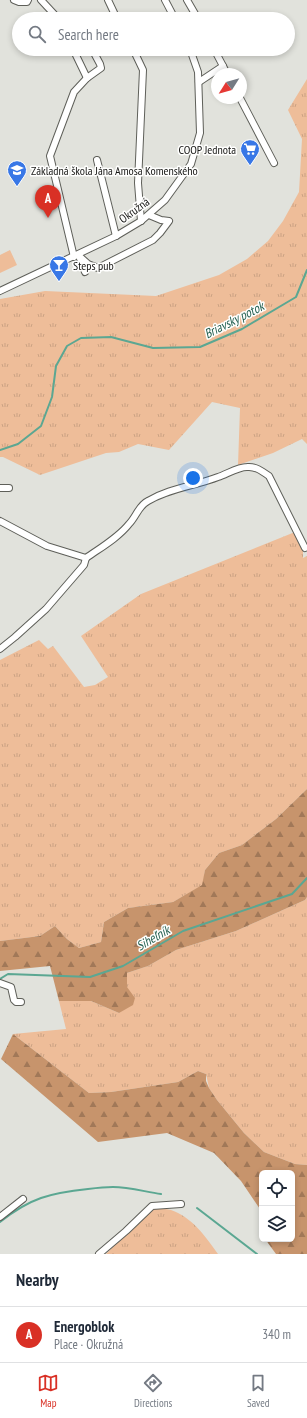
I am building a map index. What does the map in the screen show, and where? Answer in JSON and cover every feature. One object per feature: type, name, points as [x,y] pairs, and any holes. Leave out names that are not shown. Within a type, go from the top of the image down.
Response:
[{"type":"street","points":[[14,0],[27,2],[28,0]]},
{"type":"street","points":[[41,0],[52,12]]},
{"type":"street","points":[[108,0],[114,12]]},
{"type":"street","points":[[165,0],[171,12]]},
{"type":"street","points":[[187,0],[194,12]]},
{"type":"street","points":[[76,56],[87,78]]},
{"type":"street","points":[[85,272],[76,256],[50,156],[74,92],[87,78],[101,68],[96,56]]},
{"type":"street","points":[[136,56],[143,70],[138,183],[141,221]]},
{"type":"street","name":"Okružná","points":[[0,291],[116,236],[141,221],[165,200],[190,164],[200,133],[199,82],[196,64],[193,56]]},
{"type":"street","points":[[199,82],[223,66],[218,56]]},
{"type":"street","points":[[243,104],[274,163]]},
{"type":"street","points":[[97,160],[116,236]]},
{"type":"street","points":[[76,256],[88,264],[98,268],[153,240],[169,221],[161,220],[149,215]]},
{"type":"street","points":[[0,649],[46,609],[84,565],[86,558],[120,533],[147,501],[170,491],[217,478],[245,466],[254,467],[269,476],[305,548]]},
{"type":"street","points":[[0,488],[9,488]]},
{"type":"street","points":[[0,521],[47,546],[86,558]]},
{"type":"street","points":[[0,983],[11,987],[14,1000],[16,1002],[21,1002]]},
{"type":"street","points":[[0,1218],[23,1199]]},
{"type":"street","points":[[99,1254],[152,1206],[181,1204]]},
{"type":"green space","points":[[307,79],[307,444],[302,439],[273,453],[238,465],[240,408],[212,402],[169,450],[138,444],[119,452],[106,453],[40,475],[3,457],[0,457],[0,299],[45,291],[156,296],[219,275],[247,259],[268,241],[283,221],[299,192],[302,139],[288,110]]},
{"type":"green space","points":[[10,250],[17,265],[0,273],[0,255]]},
{"type":"green space","points":[[295,532],[303,549],[303,558],[307,556],[307,789],[276,819],[242,845],[219,853],[205,870],[203,885],[173,902],[128,908],[104,922],[101,942],[79,948],[67,939],[55,926],[40,936],[0,941],[0,660],[39,640],[48,649],[53,646],[84,687],[95,685],[108,677],[81,636],[141,594]]},
{"type":"green space","points":[[307,789],[307,897],[305,900],[236,931],[176,950],[148,966],[127,973],[127,987],[135,998],[133,1005],[119,1013],[91,1001],[59,1001],[50,966],[0,971],[0,941],[40,936],[55,926],[67,939],[79,948],[101,942],[104,922],[128,908],[173,902],[202,885],[205,870],[219,853],[242,845],[276,819]]},
{"type":"green space","points":[[307,897],[307,1165],[295,1164],[264,1152],[244,1133],[217,1100],[209,1088],[206,1074],[198,1071],[178,1082],[111,1092],[89,1093],[13,1034],[66,1029],[59,1001],[91,1001],[119,1013],[127,987],[127,973],[148,966],[176,950],[236,931],[305,900]]},
{"type":"green space","points":[[13,1034],[89,1093],[111,1092],[178,1082],[198,1071],[206,1074],[206,1081],[217,1100],[244,1133],[264,1152],[295,1164],[307,1165],[307,1254],[276,1254],[267,1242],[295,1242],[295,1170],[259,1170],[259,1208],[241,1181],[214,1153],[167,1133],[98,1142],[1,1059]]},
{"type":"green space","points":[[150,1209],[169,1209],[186,1217],[198,1228],[218,1254],[106,1254]]},
{"type":"waterway","name":"Briavsky potok","points":[[0,450],[18,444],[41,426],[52,397],[56,366],[67,346],[81,338],[111,337],[153,348],[200,347],[242,329],[296,297],[307,270]]},
{"type":"waterway","name":"Siheľník","points":[[0,979],[8,974],[90,977],[123,966],[183,931],[292,894],[307,878]]},
{"type":"waterway","points":[[0,1222],[21,1207],[31,1202],[62,1192],[119,1187],[161,1194]]},
{"type":"waterway","points":[[197,1208],[257,1254]]},
{"type":"place","name":"COOP Jednota","points":[[250,166]]},
{"type":"place","name":"Základná škola Jána Amosa Komenského","points":[[17,187]]},
{"type":"place","name":"Energoblok","points":[[48,218]]},
{"type":"place","name":"Steps pub","points":[[59,282]]}]
